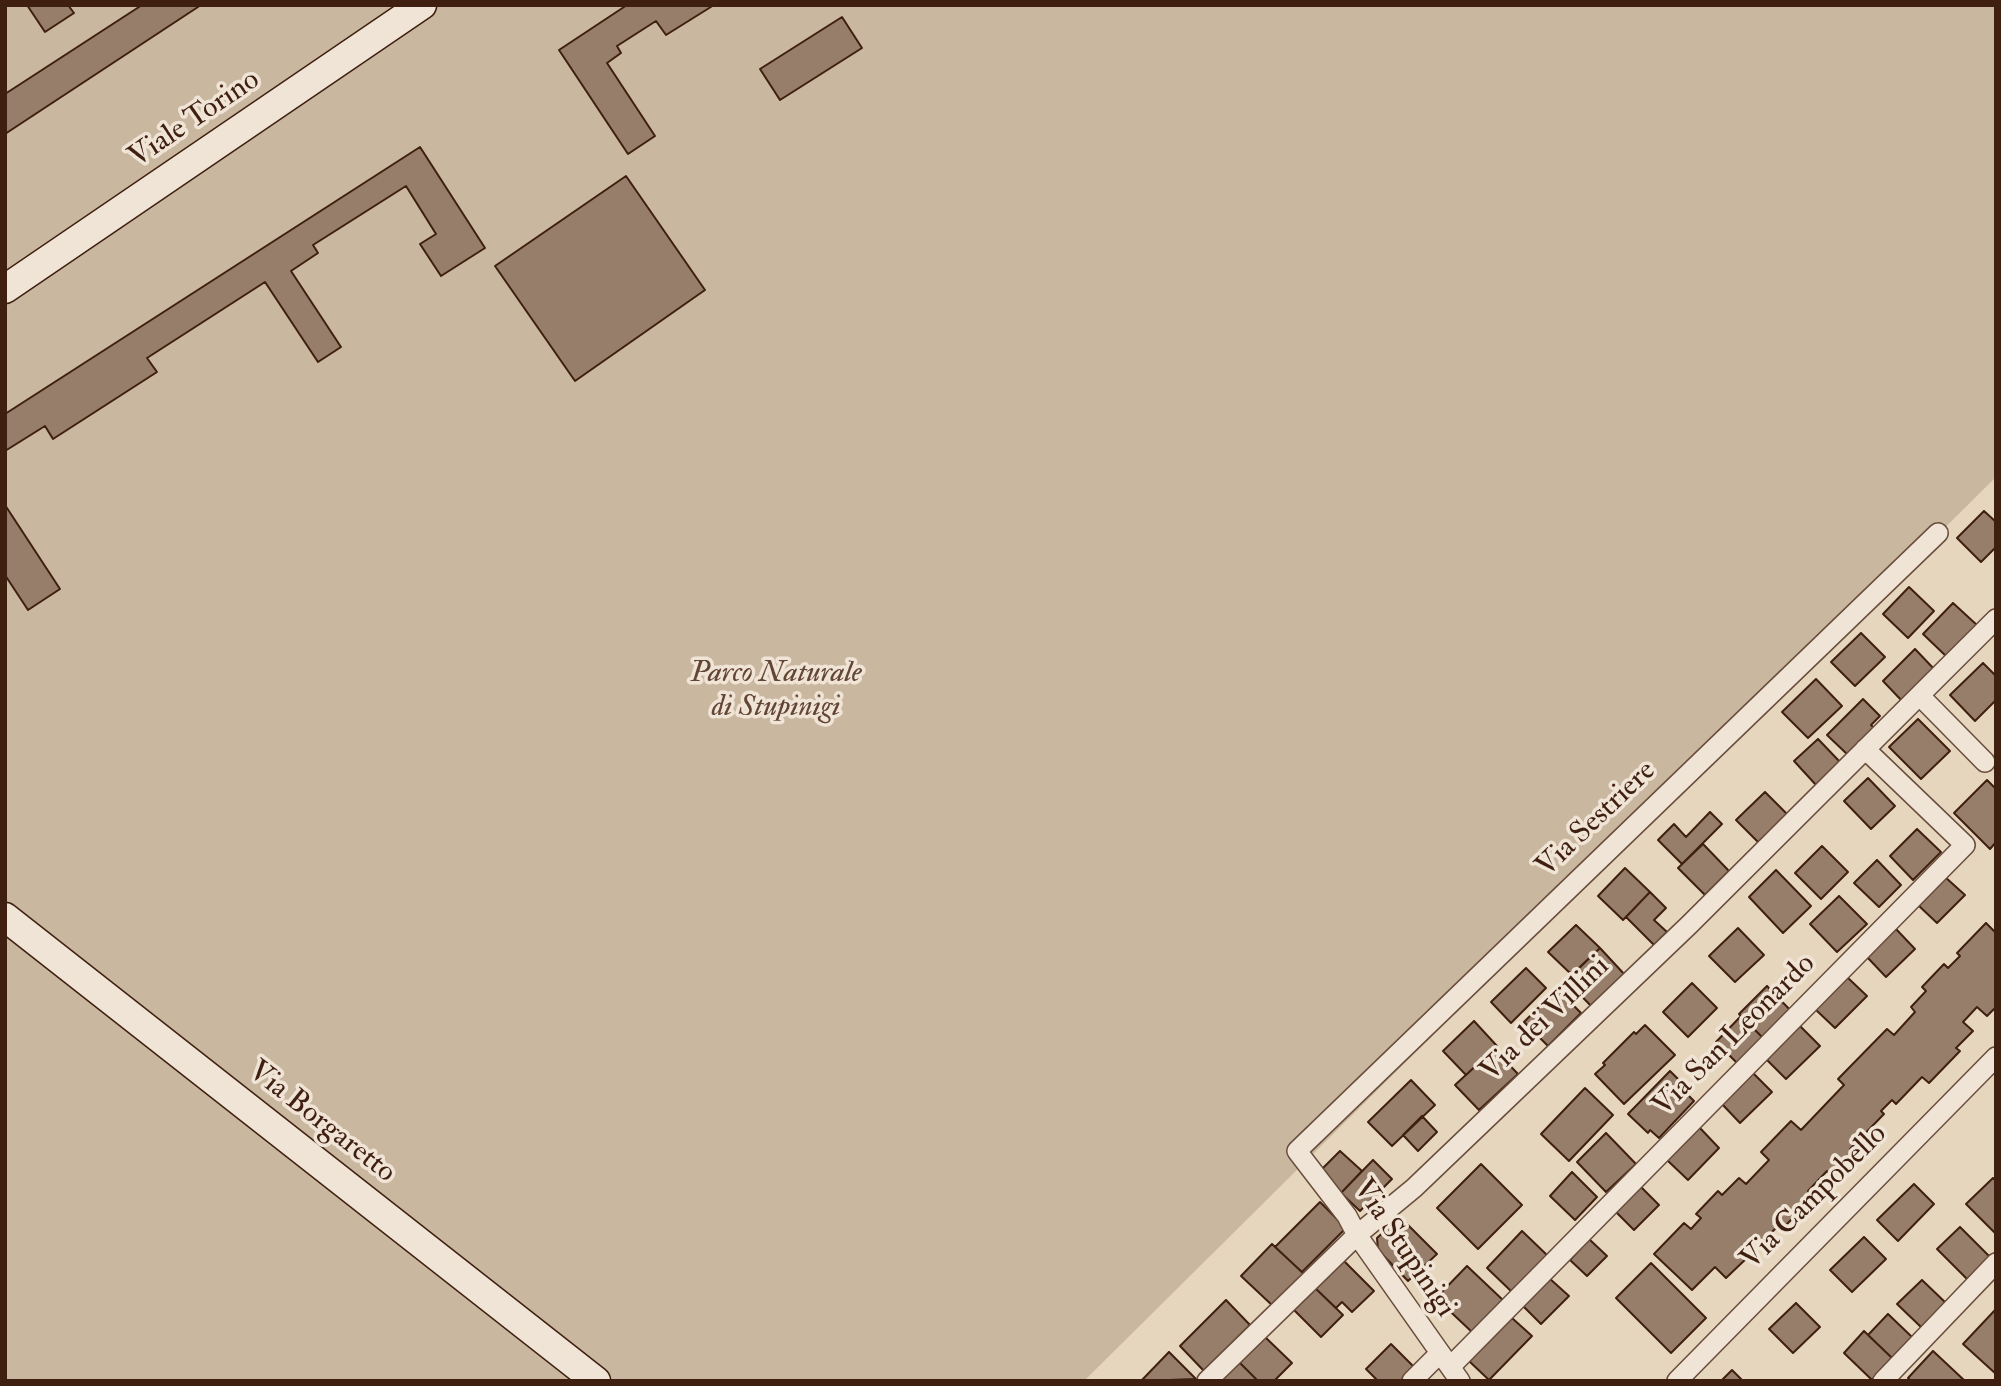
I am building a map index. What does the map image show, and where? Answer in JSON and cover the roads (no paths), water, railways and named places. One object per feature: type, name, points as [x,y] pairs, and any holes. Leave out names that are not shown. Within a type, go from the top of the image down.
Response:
[{"type":"street","name":"Viale Torino","points":[[5,289],[422,5]]},
{"type":"street","name":"Via Sestriere","points":[[1297,1151],[1938,533]]},
{"type":"street","name":"Via dei Villini","points":[[1207,1381],[1357,1235],[1414,1188],[1689,925],[1996,620]]},
{"type":"street","points":[[1920,696],[1985,762]]},
{"type":"street","name":"Via San Leonardo","points":[[1450,1367],[1965,845],[1866,748]]},
{"type":"street","name":"Via Borgaretto","points":[[5,917],[596,1381]]},
{"type":"street","name":"Via Campobello","points":[[1677,1381],[1996,1057]]},
{"type":"street","name":"Via Stupinigi","points":[[1297,1151],[1347,1216],[1357,1235],[1450,1367]]},
{"type":"street","points":[[1883,1381],[1996,1263]]},
{"type":"street","points":[[1412,1381],[1450,1367]]},
{"type":"park label","name":"Parco Naturale di Stupinigi","points":[[776,692]]}]
